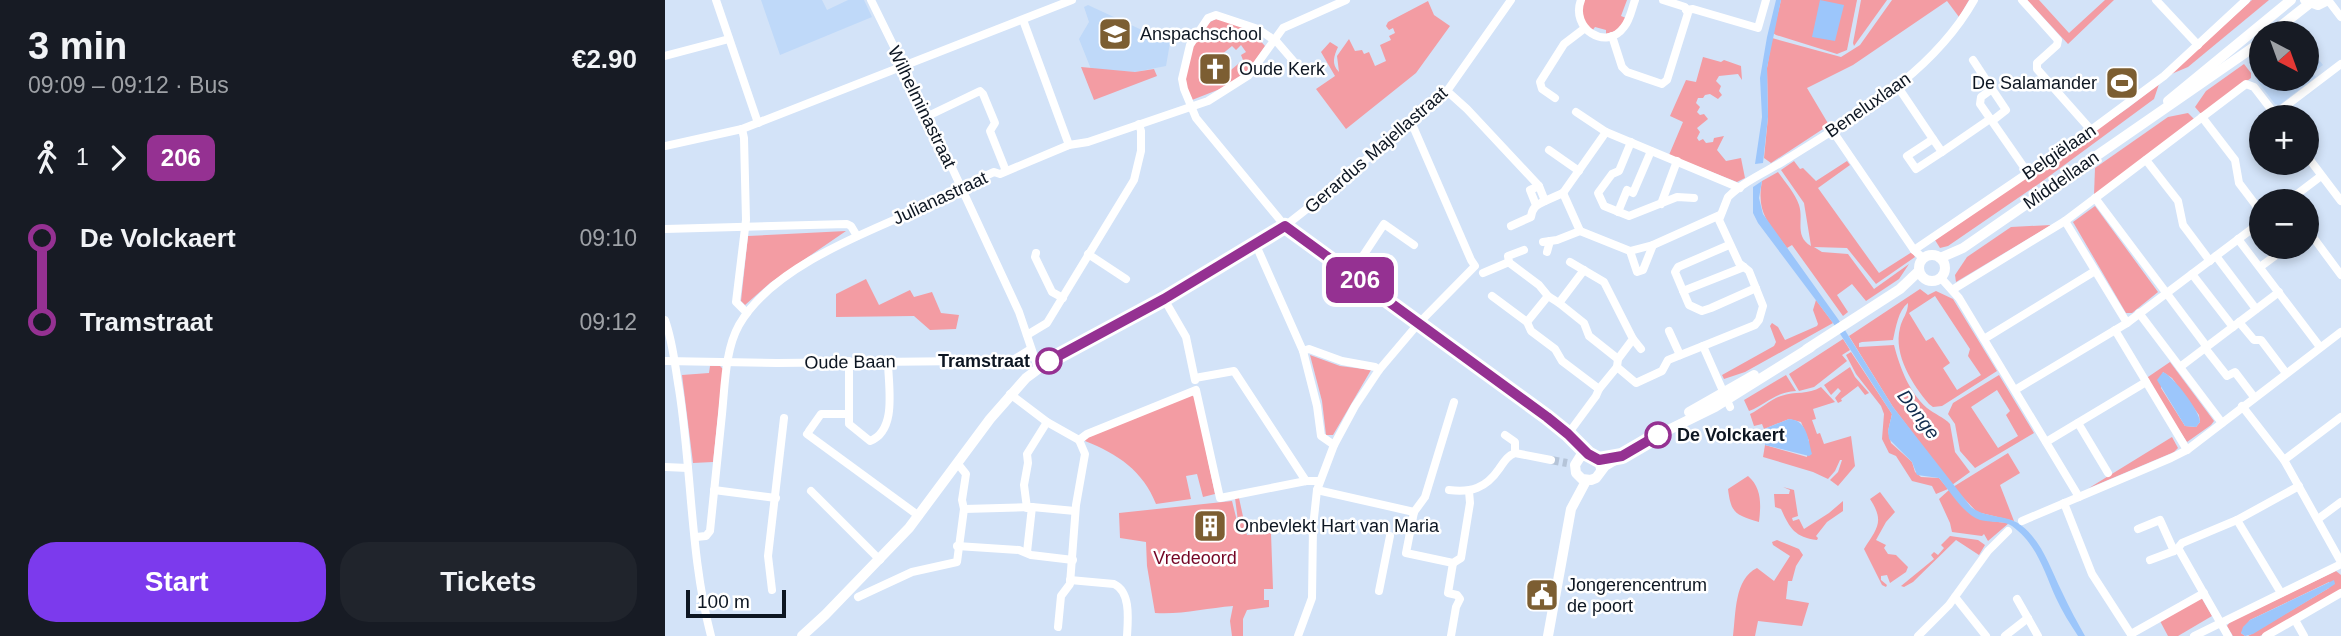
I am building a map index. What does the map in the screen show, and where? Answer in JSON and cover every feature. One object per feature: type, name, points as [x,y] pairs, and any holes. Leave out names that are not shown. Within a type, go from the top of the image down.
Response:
[{"type":"main road","name":"Middellaan","points":[[2159,110],[2179,90],[2291,0]]},
{"type":"main road","points":[[2286,21],[2308,2],[2318,5],[2328,0]]},
{"type":"main road","name":"Middellaan","points":[[1942,262],[2249,51]]},
{"type":"main road","points":[[1929,255],[1942,262],[1941,278],[1935,281],[1921,275],[1920,263],[1923,258],[1929,255]]},
{"type":"main road","points":[[1585,461],[1622,456],[1652,438],[1664,427],[1726,400],[1921,275]]},
{"type":"main road","points":[[1582,479],[1596,478],[1585,461]]},
{"type":"main road","points":[[1548,636],[1571,509],[1582,479],[1585,461]]},
{"type":"street","points":[[716,0],[758,123]]},
{"type":"street","name":"Wilhelminastraat","points":[[870,0],[1019,312],[1038,368]]},
{"type":"street","points":[[665,146],[742,129],[1072,0]]},
{"type":"street","name":"Julianastraat","points":[[747,313],[764,295],[802,265],[857,236],[922,208],[930,201],[1069,145],[1088,142],[1208,101],[1249,75],[1283,29],[1344,0]]},
{"type":"street","name":"Gerardus Majellastraat","points":[[1285,226],[1412,124],[1447,91],[1511,0]]},
{"type":"street","points":[[1581,0],[1578,12],[1582,24],[1598,37],[1612,36],[1625,26],[1635,0]]},
{"type":"street","points":[[1612,36],[1622,68],[1662,84],[1667,80],[1688,13],[1685,7],[1663,0]]},
{"type":"street","points":[[1686,10],[1693,9],[1758,29],[1766,0]]},
{"type":"street","name":"Beneluxlaan","points":[[1740,188],[1898,87],[1941,47],[1974,0]]},
{"type":"street","points":[[2022,0],[2058,40],[2057,45],[2037,63],[2037,69],[2091,130]]},
{"type":"street","points":[[2156,0],[2198,45]]},
{"type":"street","name":"Belgiëlaan","points":[[1914,250],[2091,130],[2164,76],[2246,0]]},
{"type":"street","points":[[2328,0],[2341,17]]},
{"type":"street","points":[[1302,71],[1274,40],[1258,29],[1226,17],[1211,16],[1190,46],[1182,84],[1196,118],[1285,226],[1568,434],[1577,443],[1585,461]]},
{"type":"street","points":[[1023,20],[1069,145]]},
{"type":"street","points":[[1555,98],[1542,89],[1540,82],[1565,44],[1585,28]]},
{"type":"street","points":[[665,57],[729,39]]},
{"type":"street","points":[[1933,139],[1907,156],[1916,169],[2006,110],[1973,60]]},
{"type":"street","points":[[2290,105],[2341,64]]},
{"type":"street","points":[[1952,290],[2065,221],[2246,84],[2252,84],[2268,105]]},
{"type":"street","points":[[1898,87],[1942,152]]},
{"type":"street","points":[[1992,89],[1979,100],[2028,173]]},
{"type":"street","points":[[927,116],[980,91],[995,123],[990,131],[1006,171]]},
{"type":"street","points":[[1447,91],[1539,186],[1545,201]]},
{"type":"street","points":[[1576,112],[1606,132],[1740,188]]},
{"type":"street","points":[[2202,117],[2235,160],[2239,183],[2249,196]]},
{"type":"street","points":[[1027,335],[1047,323],[1134,180],[1140,151],[1139,124]]},
{"type":"street","points":[[1298,636],[1312,598],[1313,527],[1318,485],[1334,445],[1359,399],[1379,370],[1418,324],[1475,266],[1412,124]]},
{"type":"street","points":[[696,537],[706,536],[710,531],[729,362],[735,333],[747,313],[736,302],[744,227],[742,129]]},
{"type":"street","points":[[1832,131],[1914,250],[1923,258]]},
{"type":"street","points":[[1511,226],[1531,217],[1531,211],[1536,205],[1563,193],[1606,132]]},
{"type":"street","points":[[1631,142],[1619,171],[1612,174],[1598,193],[1604,206],[1629,216],[1677,197],[1693,198]]},
{"type":"street","points":[[1549,150],[1579,171]]},
{"type":"street","points":[[1618,212],[1627,190],[1633,193],[1651,151]]},
{"type":"street","points":[[2146,160],[2178,201],[2183,225],[2256,309]]},
{"type":"street","points":[[1661,204],[1677,162]]},
{"type":"street","points":[[2319,173],[2341,201]]},
{"type":"street","points":[[2304,189],[2321,176]]},
{"type":"street","points":[[1536,205],[1529,190],[1539,186]]},
{"type":"street","points":[[1510,260],[1548,296],[1584,323],[1589,336],[1636,383],[1662,371],[1668,360],[1755,325],[1759,320],[1763,306],[1756,288],[1749,271],[1738,263],[1719,220],[1728,197],[1740,188]]},
{"type":"street","points":[[1563,193],[1580,231]]},
{"type":"street","points":[[2095,198],[2227,376],[2235,372],[2254,397]]},
{"type":"street","points":[[1563,215],[1572,211]]},
{"type":"street","points":[[1547,252],[1547,242],[1580,231],[1630,251],[1653,245],[1720,215]]},
{"type":"street","points":[[2065,221],[2127,323]]},
{"type":"street","points":[[665,229],[847,224],[857,236]]},
{"type":"street","points":[[1351,274],[1384,225],[1414,245]]},
{"type":"street","points":[[810,634],[919,516],[1010,394],[1038,368],[1164,299],[1285,226]]},
{"type":"street","points":[[2015,390],[2127,323],[2249,231]]},
{"type":"street","points":[[2238,239],[2320,347]]},
{"type":"street","points":[[1255,243],[1303,351],[1317,406],[1321,436],[1334,445]]},
{"type":"street","points":[[1630,251],[1637,272],[1643,270],[1653,245]]},
{"type":"street","points":[[1730,245],[1678,267],[1675,272],[1689,305],[1702,311],[1756,288]]},
{"type":"street","points":[[2319,245],[2341,275]]},
{"type":"street","points":[[1483,273],[1509,262],[1524,250]]},
{"type":"street","points":[[1036,253],[1035,257],[1052,292],[1063,298]]},
{"type":"street","points":[[1088,254],[1126,279]]},
{"type":"street","points":[[2259,267],[2270,259]]},
{"type":"street","points":[[1570,262],[1604,282],[1633,339],[1641,349]]},
{"type":"street","points":[[1683,291],[1744,267]]},
{"type":"street","points":[[1559,303],[1584,270]]},
{"type":"street","points":[[1984,339],[2095,271]]},
{"type":"street","points":[[2192,274],[2236,325],[2254,340],[2261,340],[2286,373]]},
{"type":"street","points":[[1941,278],[1984,339],[2079,497]]},
{"type":"street","points":[[2180,367],[2279,292]]},
{"type":"street","points":[[1492,296],[1527,322],[1531,331],[1555,349],[1562,361],[1599,389]]},
{"type":"street","points":[[1527,322],[1548,296]]},
{"type":"street","points":[[1164,299],[1186,337],[1220,498],[1306,481],[1414,512]]},
{"type":"street","points":[[2139,313],[2222,423]]},
{"type":"street","points":[[665,320],[670,361],[684,421],[702,600],[711,636]]},
{"type":"street","points":[[2115,330],[2187,450]]},
{"type":"street","points":[[1669,331],[1680,355]]},
{"type":"street","points":[[2022,521],[2187,450],[2320,347],[2340,336]]},
{"type":"street","points":[[1568,434],[1633,339]]},
{"type":"street","points":[[1703,346],[1726,400]]},
{"type":"street","name":"Oude Baan","points":[[670,361],[1008,363],[1031,349]]},
{"type":"street","points":[[1303,351],[1309,349],[1379,370]]},
{"type":"street","points":[[849,361],[851,426],[870,441],[877,438],[888,419],[888,361]]},
{"type":"street","points":[[1195,378],[1229,371],[1236,374],[1306,481]]},
{"type":"street","points":[[2046,442],[2146,382]]},
{"type":"street","points":[[1079,440],[1087,434],[1196,390]]},
{"type":"street","points":[[1010,394],[1047,422],[1079,440],[1085,454],[1075,511],[1070,584],[1061,596],[1058,626]]},
{"type":"street","points":[[1406,553],[1414,512],[1425,497],[1454,402]]},
{"type":"street","points":[[2194,636],[2341,563],[2284,460],[2242,406]]},
{"type":"street","points":[[849,414],[821,414],[808,432],[919,516]]},
{"type":"street","points":[[2284,460],[2341,417]]},
{"type":"street","points":[[772,590],[768,556],[784,418]]},
{"type":"street","points":[[1027,552],[1029,508],[1024,485],[1027,454],[1047,422]]},
{"type":"street","points":[[2078,422],[2108,472]]},
{"type":"street","points":[[1505,435],[1514,442],[1515,453]]},
{"type":"street","points":[[1449,490],[1469,491],[1486,483],[1507,457],[1515,453],[1551,460]]},
{"type":"street","points":[[857,597],[912,572],[957,562],[966,474],[958,464]]},
{"type":"street","points":[[665,467],[688,468]]},
{"type":"street","points":[[2150,560],[2237,520],[2299,486]]},
{"type":"street","points":[[714,490],[776,498]]},
{"type":"street","points":[[811,491],[880,559]]},
{"type":"street","points":[[1387,549],[1453,563],[1461,558],[1470,503],[1469,491]]},
{"type":"street","points":[[2318,519],[2341,502]]},
{"type":"street","points":[[2064,503],[2092,574],[2128,634],[2204,593]]},
{"type":"street","points":[[964,509],[1029,508],[1075,511]]},
{"type":"street","points":[[2138,529],[2160,520],[2228,636]]},
{"type":"street","points":[[2237,520],[2281,593]]},
{"type":"street","points":[[1918,636],[1955,597],[1991,547],[2008,531]]},
{"type":"street","points":[[1379,591],[1390,536]]},
{"type":"street","points":[[957,547],[1027,552],[1031,555],[1073,560]]},
{"type":"street","points":[[1451,636],[1460,599],[1457,595],[1448,593],[1453,563]]},
{"type":"street","points":[[862,578],[873,589]]},
{"type":"street","points":[[1070,580],[1114,584],[1120,587],[1125,597],[1127,636]]},
{"type":"street","points":[[2266,636],[2341,593]]},
{"type":"street","points":[[1955,597],[1986,636]]},
{"type":"street","points":[[2017,599],[2038,636]]},
{"type":"street","points":[[2005,636],[2028,618]]},
{"type":"street","points":[[2295,620],[2304,636]]},
{"type":"shaded area","points":[[761,0],[822,0],[827,10],[848,0],[864,0],[872,17],[780,55]]},
{"type":"shaded area","points":[[1776,0],[1781,0],[1767,68],[1768,117],[1763,163],[1755,164],[1762,117],[1760,78]]},
{"type":"shaded area","points":[[1820,0],[1844,5],[1835,41],[1812,37]]},
{"type":"shaded area","name":"Anspachschool","points":[[1088,5],[1170,43],[1166,66],[1135,72],[1091,69],[1079,39],[1089,22],[1084,7]]},
{"type":"shaded area","points":[[2265,91],[2298,91],[2279,105],[2275,104]]},
{"type":"shaded area","points":[[1762,181],[1759,198],[1763,214],[1838,319],[1893,407],[1971,507],[2016,522],[2035,540],[2085,636],[2078,636],[2072,627],[2058,603],[2039,559],[2021,533],[2009,524],[1974,517],[1962,508],[1939,478],[1917,475],[1912,462],[1889,439],[1892,414],[1833,323],[1753,213],[1753,187]]},
{"type":"shaded area","points":[[2163,372],[2191,402],[2200,422],[2196,427],[2185,426],[2157,380]]},
{"type":"shaded area","points":[[1789,419],[1800,423],[1806,431],[1812,454],[1809,456],[1765,445],[1764,429]]},
{"type":"shaded area","points":[[2334,580],[2335,584],[2253,634],[2245,636],[2241,633],[2250,620]]},
{"type":"green space","points":[[1584,0],[1627,0],[1621,16],[1626,18],[1618,30],[1606,34],[1606,30],[1595,27],[1592,31],[1583,17]]},
{"type":"green space","points":[[1781,0],[1857,0],[1847,50],[1837,54],[1773,33]]},
{"type":"green space","points":[[1861,0],[1887,0],[1854,46],[1853,43]]},
{"type":"green space","points":[[1892,0],[1969,0],[1959,17],[1947,1],[1853,65],[1807,88],[1829,125],[1771,163],[1764,158],[1768,117],[1767,68],[1772,38],[1841,57],[1860,45]]},
{"type":"green space","points":[[2027,0],[2039,0],[2069,33],[2105,0],[2114,0],[2068,44]]},
{"type":"green space","points":[[2252,0],[2269,0],[2188,67],[2169,75]]},
{"type":"green space","points":[[1428,1],[1434,15],[1450,26],[1416,73],[1346,129],[1316,89],[1335,76],[1321,52],[1330,42],[1338,47],[1334,63],[1339,72],[1337,56],[1349,39],[1355,51],[1362,50],[1364,54],[1369,52],[1375,66],[1386,61],[1380,45],[1391,40],[1389,36],[1395,33],[1393,28],[1389,30],[1386,26],[1388,22]]},
{"type":"green space","points":[[1213,20],[1254,28],[1253,33],[1265,46],[1248,71],[1225,87],[1192,100],[1186,83],[1189,59],[1200,35]],"holes":[[[1241,45],[1246,52],[1241,55],[1243,60],[1226,74],[1231,78],[1223,84],[1218,75],[1210,82],[1202,79],[1209,65],[1206,60],[1211,55],[1215,60],[1232,46],[1236,50]]]},
{"type":"green space","points":[[1703,57],[1741,66],[1742,80],[1738,74],[1719,76],[1716,81],[1721,86],[1719,91],[1722,95],[1718,99],[1710,94],[1705,95],[1698,98],[1696,103],[1700,107],[1697,112],[1708,119],[1697,128],[1700,132],[1697,138],[1706,143],[1724,136],[1717,150],[1726,161],[1741,158],[1745,178],[1737,182],[1669,155],[1683,122],[1670,116],[1686,80],[1696,82]]},
{"type":"green space","points":[[2244,64],[2249,70],[2249,79],[2201,114],[2195,107],[2206,91]]},
{"type":"green space","points":[[1081,67],[1135,72],[1154,69],[1157,76],[1094,100]]},
{"type":"green space","points":[[2159,84],[2154,99],[2040,183],[1948,246],[1940,248],[1935,240]]},
{"type":"green space","points":[[2188,113],[2194,119],[2094,195],[2095,168],[2168,117]]},
{"type":"green space","points":[[1794,161],[1816,181],[1847,161],[1850,165],[1818,188],[1879,273],[1912,252],[1915,257],[1876,284],[1847,248],[1814,247],[1822,252],[1848,254],[1874,289],[1909,264],[1899,279],[1866,301],[1852,284],[1837,295],[1848,312],[1843,316],[1792,245],[1787,248],[1765,218],[1761,202],[1762,181],[1778,172],[1797,201],[1801,233],[1811,246],[1804,203],[1781,170]]},
{"type":"green space","points":[[2095,206],[2158,292],[2132,313],[2126,313],[2073,222]]},
{"type":"green space","points":[[2051,225],[1956,282],[1955,275],[1967,257],[2011,227]]},
{"type":"green space","points":[[846,231],[770,283],[745,305],[741,301],[748,236]]},
{"type":"green space","points":[[866,279],[879,305],[910,290],[914,297],[932,292],[941,313],[959,315],[956,329],[930,330],[914,316],[836,317],[836,294]]},
{"type":"green space","points":[[1920,289],[1928,295],[1936,291],[1953,299],[1997,371],[1942,406],[1933,407],[1929,404],[1911,379],[1902,359],[1899,338],[1908,303],[1900,315],[1893,340],[1862,342],[1859,347],[1894,345],[1910,387],[1927,408],[1950,424],[1955,452],[1970,472],[1952,485],[1893,407],[1849,336]],"holes":[[[1935,296],[1970,349],[1968,356],[1981,375],[1957,390],[1943,368],[1950,363],[1933,337],[1926,341],[1909,313]]]},
{"type":"green space","points":[[1816,300],[1833,323],[1745,372],[1724,379],[1722,375],[1774,346],[1776,342],[1770,326],[1772,323],[1778,327],[1785,340],[1817,326],[1813,310]]},
{"type":"green space","points":[[1843,339],[1850,350],[1842,355],[1847,361],[1814,387],[1799,391],[1789,374]]},
{"type":"green space","points":[[1851,352],[1892,414],[1888,431],[1891,443],[1912,462],[1915,472],[1921,477],[1939,478],[1948,489],[1936,494],[1932,486],[1912,481],[1896,456],[1889,453],[1882,439],[1884,414],[1881,406],[1856,374],[1846,355]]},
{"type":"green space","points":[[1310,355],[1340,366],[1371,370],[1333,435],[1326,435],[1322,401]]},
{"type":"green space","points":[[2170,362],[2214,421],[2187,442],[2145,379]],"holes":[[[2163,372],[2172,378],[2199,415],[2200,422],[2196,427],[2185,426],[2161,388]]]},
{"type":"green space","points":[[710,366],[720,366],[723,369],[713,462],[693,463],[682,375],[709,373]]},
{"type":"green space","points":[[1850,367],[1869,393],[1865,395],[1858,386],[1838,403],[1835,398],[1841,391],[1838,388],[1831,395],[1824,385]]},
{"type":"green space","points":[[1786,375],[1796,391],[1777,396],[1749,411],[1744,400]]},
{"type":"green space","points":[[1999,375],[2034,433],[1975,468],[1960,451],[1955,424],[1948,414],[1953,403]],"holes":[[[1997,390],[2010,411],[2006,415],[2018,436],[1998,448],[1971,407]]]},
{"type":"green space","points":[[1821,387],[1835,402],[1813,409],[1816,419],[1812,420],[1817,434],[1820,433],[1824,444],[1851,436],[1855,466],[1838,486],[1830,480],[1838,472],[1842,460],[1828,479],[1763,457],[1765,445],[1807,457],[1809,441],[1801,422],[1789,419],[1764,429],[1762,424],[1754,426],[1750,414],[1773,399]]},
{"type":"green space","points":[[1192,395],[1195,398],[1215,494],[1203,497],[1197,474],[1186,476],[1191,499],[1156,504],[1144,482],[1128,465],[1085,441],[1087,437]]},
{"type":"green space","points":[[2172,437],[2178,448],[2174,452],[2089,488]]},
{"type":"green space","points":[[2008,453],[2020,473],[2000,485],[2014,521],[1977,512],[1953,487]]},
{"type":"green space","points":[[1748,476],[1758,491],[1759,522],[1736,512],[1729,497],[1728,489]]},
{"type":"green space","points":[[1783,487],[1794,490],[1798,516],[1792,518],[1793,521],[1799,519],[1804,529],[1843,501],[1843,511],[1827,522],[1816,536],[1817,540],[1803,537],[1791,527],[1781,509],[1775,507],[1774,494],[1789,494],[1790,490]]},
{"type":"green space","points":[[1949,490],[1974,516],[2009,523],[1988,541],[1984,534],[1982,536],[1952,532],[1939,499]]},
{"type":"green space","points":[[1880,492],[1895,512],[1876,540],[1886,545],[1884,548],[1888,554],[1896,555],[1908,567],[1906,572],[1890,583],[1887,575],[1881,576],[1886,587],[1882,585],[1864,549],[1873,536],[1878,519],[1870,499]]},
{"type":"green space","name":"Vredeoord","points":[[1235,498],[1239,498],[1247,535],[1271,533],[1273,589],[1264,589],[1264,600],[1269,600],[1269,607],[1247,610],[1243,619],[1243,636],[1232,636],[1230,621],[1233,606],[1155,613],[1146,542],[1120,538],[1119,513],[1232,501],[1239,529]]},
{"type":"green space","points":[[1950,536],[1978,540],[1985,545],[1979,555],[1956,540],[1913,582],[1901,586],[1934,559],[1931,555],[1934,552],[1938,555],[1944,548],[1941,545]]},
{"type":"green space","points":[[1777,540],[1799,549],[1803,555],[1796,566],[1792,581],[1788,581],[1786,599],[1809,603],[1802,626],[1758,621],[1755,636],[1733,636],[1737,598],[1744,580],[1757,568],[1774,581],[1790,556],[1773,545],[1772,542]]},
{"type":"green space","points":[[2336,571],[2341,575],[2341,590],[2260,636],[2248,636],[2329,588],[2329,582],[2250,620],[2241,633],[2245,636],[2233,636],[2227,626],[2230,622]]},
{"type":"green space","points":[[2201,597],[2212,616],[2178,636],[2168,636],[2160,621]]},
{"type":"tunnel","points":[[1551,460],[1567,463]]},
{"type":"bus line","name":"206","points":[[1049,361],[1164,299],[1285,226],[1547,417],[1588,454],[1599,460],[1622,456],[1658,435]]},
{"type":"place","name":"Anspachschool","points":[[1115,34]]},
{"type":"place","name":"Oude Kerk","points":[[1215,69]]},
{"type":"place","name":"De Salamander","points":[[2122,83]]},
{"type":"place","name":"Tramstraat","points":[[1049,361]]},
{"type":"place","name":"De Volckaert","points":[[1658,435]]},
{"type":"place","name":"Onbevlekt Hart van Maria","points":[[1210,526]]},
{"type":"place","name":"Jongerencentrum de poort","points":[[1542,595]]},
{"type":"water label","name":"Donge","points":[[1919,414]]}]
